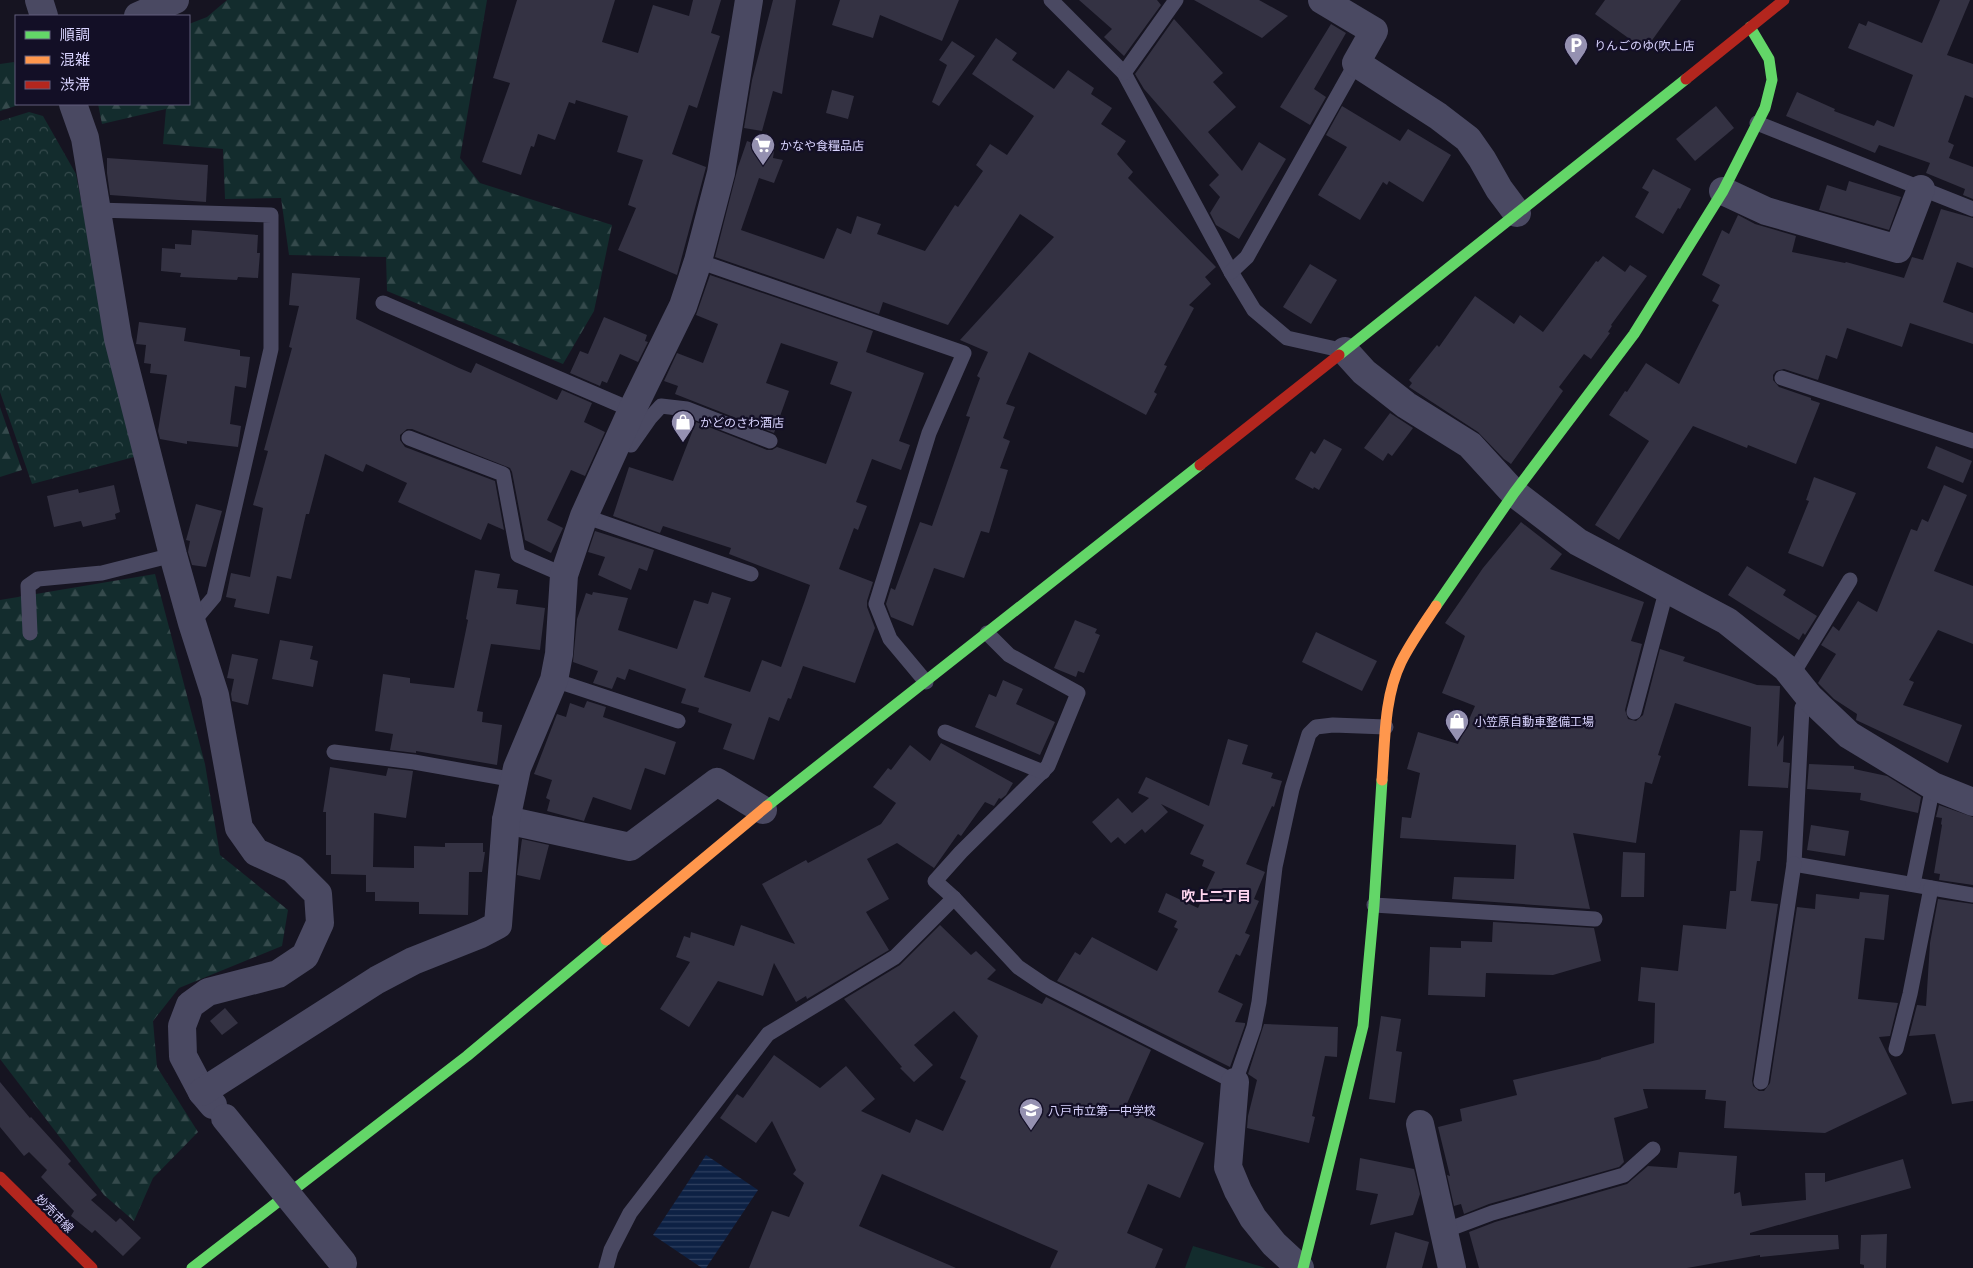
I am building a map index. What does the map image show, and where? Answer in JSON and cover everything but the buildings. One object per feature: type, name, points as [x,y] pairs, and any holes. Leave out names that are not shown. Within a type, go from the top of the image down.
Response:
[{"type":"street","points":[[38,0],[44,15]]},
{"type":"street","points":[[140,15],[175,0]]},
{"type":"street","points":[[202,1092],[377,980],[413,961],[481,934],[498,925],[506,820],[518,768],[554,680],[559,654],[564,575],[584,516],[632,410],[683,306],[698,261],[721,173],[749,0]]},
{"type":"street","points":[[1322,0],[1374,31],[1356,63],[1438,116],[1468,139],[1517,213]]},
{"type":"street","points":[[192,1268],[466,1056],[763,810],[1345,351],[1784,0]]},
{"type":"street","points":[[1235,1082],[1228,1167],[1238,1191],[1253,1218],[1274,1244],[1302,1268],[1363,1026],[1374,905],[1386,728],[1393,685],[1401,662],[1417,634],[1514,493],[1634,334],[1723,192],[1765,108],[1772,80],[1770,59],[1750,27]]},
{"type":"street","points":[[73,105],[85,138],[118,338],[192,623],[215,694],[239,828],[256,852],[292,869],[318,894],[320,923],[305,956],[278,974],[208,992],[190,1005],[182,1026],[183,1056],[202,1092],[345,1266]]},
{"type":"street","points":[[1723,192],[1766,211],[1898,249],[1922,189]]},
{"type":"street","points":[[1345,351],[1364,372],[1406,405],[1470,445],[1514,493],[1578,542],[1727,620],[1786,668],[1810,698],[1849,734],[1933,786],[1973,802]]},
{"type":"street","points":[[506,820],[630,847],[716,782],[763,810]]},
{"type":"street","points":[[1420,1124],[1452,1268]]},
{"type":"street","name":"妙売市線","points":[[0,1177],[92,1268]]},
{"type":"lane","points":[[1051,0],[1124,73],[1231,272],[1254,310],[1287,338],[1345,351]]},
{"type":"lane","points":[[1124,73],[1176,0]]},
{"type":"lane","points":[[1231,272],[1247,257],[1356,63]]},
{"type":"lane","points":[[1758,123],[1973,209]]},
{"type":"lane","points":[[96,210],[271,215],[271,349],[214,596],[192,623]]},
{"type":"lane","points":[[698,261],[964,353],[929,432],[876,604],[890,639],[926,682]]},
{"type":"lane","points":[[383,303],[632,410]]},
{"type":"lane","points":[[1782,378],[1973,441]]},
{"type":"lane","points":[[618,441],[631,445],[661,406],[688,409],[770,440]]},
{"type":"lane","points":[[409,438],[503,474],[518,555],[564,575]]},
{"type":"lane","points":[[584,516],[751,574]]},
{"type":"lane","points":[[30,633],[28,586],[38,579],[102,573],[174,555]]},
{"type":"lane","points":[[1792,675],[1850,580]]},
{"type":"lane","points":[[1634,712],[1667,588]]},
{"type":"lane","points":[[987,633],[1009,655],[1078,693],[1048,766],[961,852],[936,881],[1018,967],[1046,986],[1235,1082],[1254,1028],[1259,1002],[1275,867],[1292,789],[1308,734],[1316,727],[1333,725],[1386,728]]},
{"type":"lane","points":[[554,680],[678,721]]},
{"type":"lane","points":[[1761,1082],[1794,864],[1802,708],[1810,698]]},
{"type":"lane","points":[[944,732],[1042,772]]},
{"type":"lane","points":[[334,752],[414,762],[515,780]]},
{"type":"lane","points":[[1914,884],[1933,786]]},
{"type":"lane","points":[[1794,864],[1973,895]]},
{"type":"lane","points":[[1896,1049],[1910,994],[1931,888]]},
{"type":"lane","points":[[606,1268],[611,1250],[630,1213],[768,1034],[895,957],[954,898]]},
{"type":"lane","points":[[1374,905],[1594,919]]},
{"type":"lane","points":[[1444,1231],[1492,1213],[1624,1175],[1653,1149]]},
{"type":"green space","points":[[227,0],[487,0],[460,158],[480,183],[612,225],[594,311],[563,364],[387,291],[386,257],[289,255],[281,198],[225,199],[223,149],[163,144],[166,109],[102,124],[98,105],[190,105],[190,24],[207,17]]},
{"type":"green space","points":[[14,62],[15,105],[19,105],[0,111],[0,64]]},
{"type":"green space","points":[[29,112],[43,116],[76,174],[138,456],[32,484],[0,392],[0,121]]},
{"type":"green space","points":[[0,407],[22,470],[0,477]]},
{"type":"green space","points":[[155,574],[205,764],[220,855],[288,910],[282,946],[179,988],[153,1021],[157,1067],[198,1132],[153,1178],[134,1221],[104,1195],[0,1059],[0,600]]},
{"type":"green space","points":[[1193,1246],[1266,1268],[1185,1268]]},
{"type":"water","points":[[706,1155],[758,1190],[706,1268],[702,1268],[653,1235]]},
{"type":"traffic: fast","points":[[1436,606],[1514,493],[1634,334],[1723,191],[1765,108],[1772,80],[1769,59],[1750,27]]},
{"type":"traffic: fast","points":[[1339,355],[1686,79]]},
{"type":"traffic: fast","points":[[767,806],[1200,465]]},
{"type":"traffic: fast","points":[[1303,1268],[1363,1026],[1374,905],[1382,780]]},
{"type":"traffic: fast","points":[[192,1268],[467,1056],[606,940]]},
{"type":"traffic: slow","points":[[1382,780],[1386,720],[1395,676],[1409,647],[1436,606]]},
{"type":"traffic: slow","points":[[606,940],[767,806]]},
{"type":"traffic: jam","points":[[1686,79],[1784,0]]},
{"type":"traffic: jam","points":[[1200,465],[1339,355]]},
{"type":"traffic: jam","points":[[0,1177],[92,1268]]},
{"type":"place","name":"りんごのゆ(吹上店","points":[[1576,66]]},
{"type":"place","name":"かなや食糧品店","points":[[763,166]]},
{"type":"place","name":"かどのさわ酒店","points":[[683,443]]},
{"type":"place","name":"小笠原自動車整備工場","points":[[1457,742]]},
{"type":"place","name":"八戸市立第一中学校","points":[[1031,1131]]},
{"type":"district","name":"吹上二丁目","points":[[1216,895]]}]
